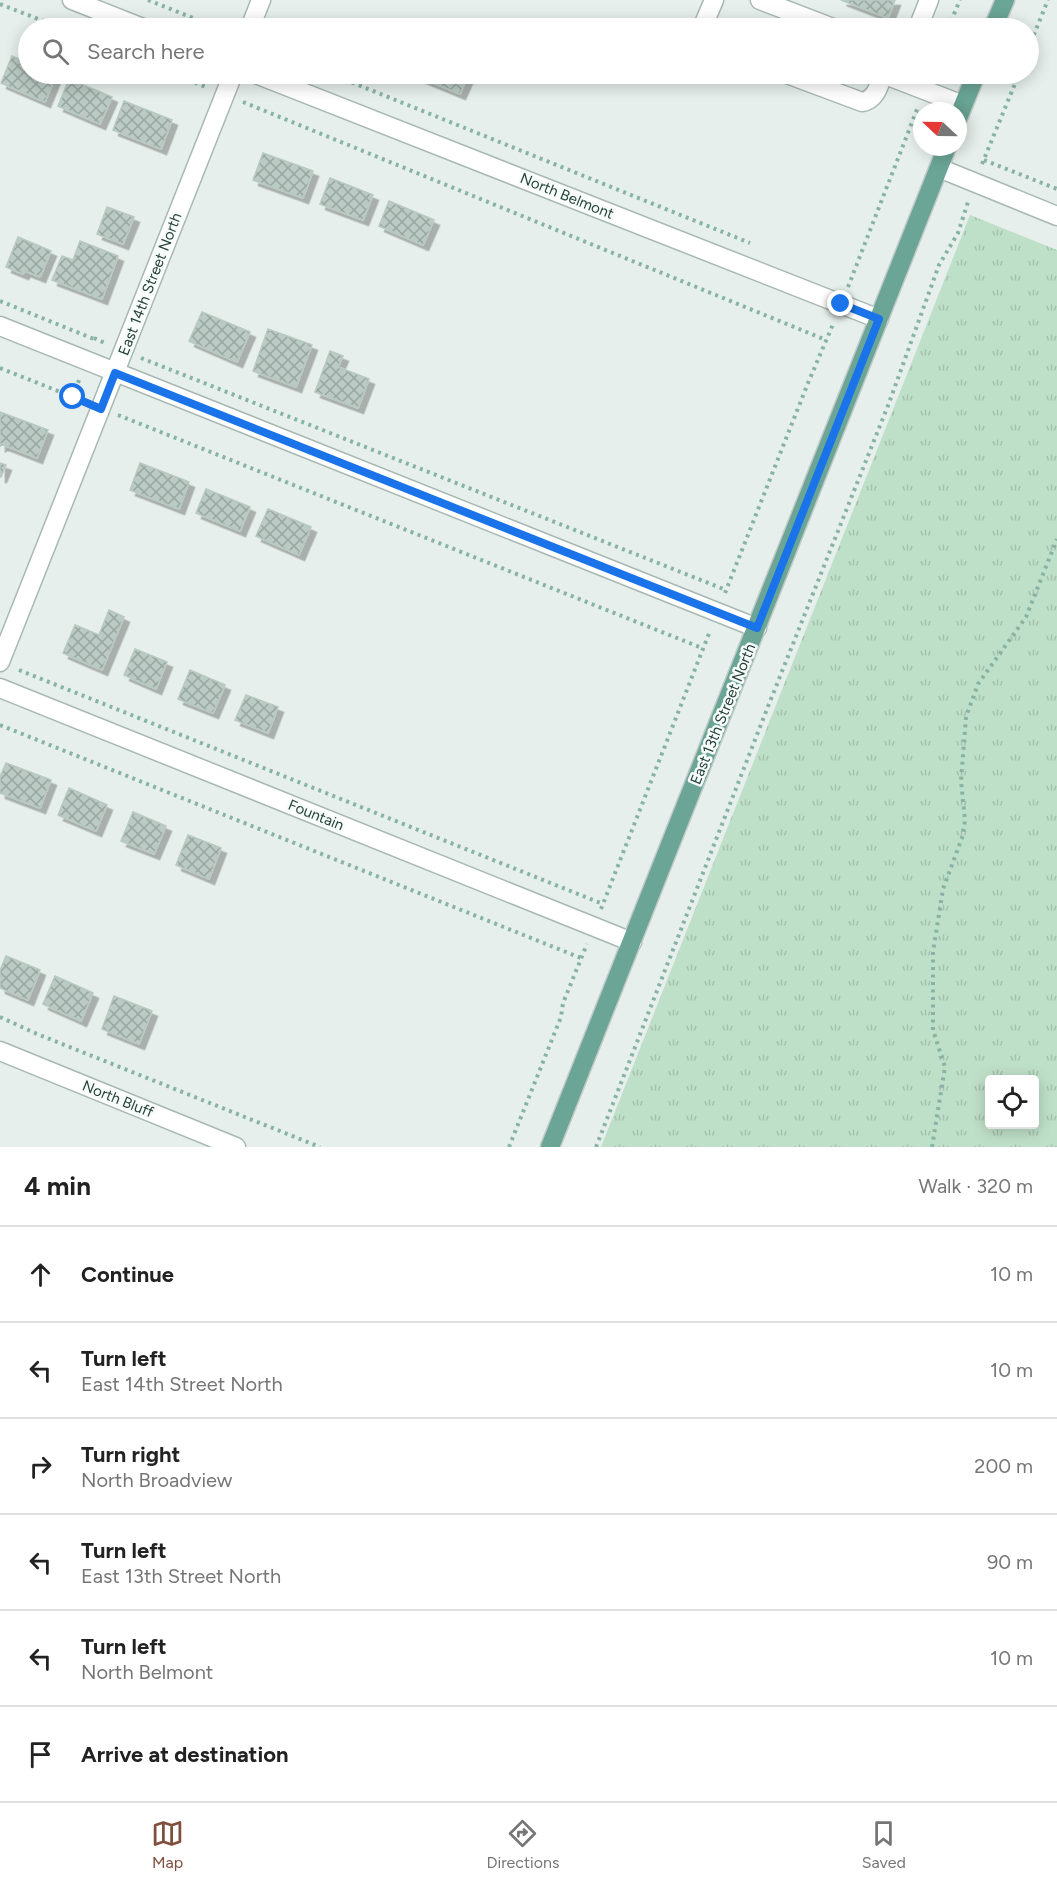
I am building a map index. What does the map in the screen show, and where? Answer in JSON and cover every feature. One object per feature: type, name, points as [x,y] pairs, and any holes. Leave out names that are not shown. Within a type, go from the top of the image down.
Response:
[{"type":"main road","points":[[997,18],[1005,0]]},
{"type":"main road","points":[[965,102],[972,84]]},
{"type":"main road","name":"East 13th Street North","points":[[550,1147],[944,156]]},
{"type":"street","points":[[72,0],[118,18]]},
{"type":"street","points":[[254,18],[261,0]]},
{"type":"street","points":[[706,18],[714,0]]},
{"type":"street","points":[[760,0],[807,18]]},
{"type":"street","points":[[922,18],[930,0]]},
{"type":"street","name":"East 14th Street North","points":[[5,664],[101,409],[229,84]]},
{"type":"street","name":"North Belmont","points":[[281,84],[879,319]]},
{"type":"street","points":[[814,84],[862,102],[868,101],[883,84]]},
{"type":"street","points":[[908,84],[942,102]]},
{"type":"street","points":[[939,168],[1057,216]]},
{"type":"street","points":[[0,327],[757,628]]},
{"type":"street","name":"Fountain","points":[[0,688],[632,942]]},
{"type":"street","name":"North Bluff","points":[[0,1051],[236,1147]]},
{"type":"path","points":[[147,0],[190,18]]},
{"type":"path","points":[[952,18],[960,0]]},
{"type":"path","points":[[1039,23],[1048,0]]},
{"type":"path","points":[[0,4],[36,18]]},
{"type":"path","points":[[200,84],[826,340]]},
{"type":"path","points":[[356,84],[750,243]]},
{"type":"path","points":[[596,1147],[889,403],[939,265],[958,233],[974,182],[1015,84]]},
{"type":"path","points":[[984,160],[1057,189]]},
{"type":"path","points":[[838,279],[849,284]]},
{"type":"path","points":[[94,338],[726,590]]},
{"type":"path","points":[[0,368],[702,648]]},
{"type":"path","points":[[932,1147],[945,1067],[933,1030],[933,952],[943,889],[963,835],[965,820],[961,781],[966,717],[978,684],[1026,617],[1057,539]]},
{"type":"path","points":[[5,664],[603,904]]},
{"type":"path","points":[[0,725],[581,958]]},
{"type":"path","points":[[0,1017],[320,1147]]},
{"type":"green space","points":[[970,215],[1057,250],[1057,1147],[601,1147]]},
{"type":"building","points":[[841,0],[895,0],[888,18]]},
{"type":"building","points":[[12,56],[18,59],[18,84],[52,84],[45,102],[1,83]]},
{"type":"building","points":[[67,84],[81,84],[112,97],[100,124],[58,106]]},
{"type":"building","points":[[436,84],[464,84],[460,94]]},
{"type":"building","points":[[124,101],[172,120],[161,149],[113,130]]},
{"type":"building","points":[[263,153],[313,171],[303,198],[253,180]]},
{"type":"building","points":[[330,178],[373,195],[363,220],[320,204]]},
{"type":"building","points":[[389,201],[434,220],[423,245],[379,226]]},
{"type":"building","points":[[107,207],[134,217],[123,244],[97,234]]},
{"type":"building","points":[[18,237],[51,251],[40,277],[25,271],[23,274],[6,267]]},
{"type":"building","points":[[80,241],[118,256],[102,299],[52,280],[62,256],[73,260]]},
{"type":"building","points":[[202,312],[250,332],[237,362],[189,341]]},
{"type":"building","points":[[268,329],[312,345],[296,387],[253,371]]},
{"type":"building","points":[[330,351],[343,356],[338,367],[369,379],[358,408],[315,392]]},
{"type":"building","points":[[0,412],[48,430],[37,458],[1,444],[0,447]]},
{"type":"building","points":[[0,463],[6,465],[1,477],[0,477]]},
{"type":"building","points":[[140,463],[189,482],[179,509],[130,490]]},
{"type":"building","points":[[206,489],[250,507],[240,531],[196,513]]},
{"type":"building","points":[[268,509],[311,527],[299,555],[256,536]]},
{"type":"building","points":[[109,610],[124,617],[102,670],[63,653],[75,625],[99,635]]},
{"type":"building","points":[[135,649],[167,662],[156,689],[124,675]]},
{"type":"building","points":[[190,670],[225,685],[213,713],[178,699]]},
{"type":"building","points":[[246,695],[278,707],[268,733],[235,720]]},
{"type":"building","points":[[6,763],[51,780],[40,808],[0,793],[0,777]]},
{"type":"building","points":[[69,788],[107,805],[96,831],[58,815]]},
{"type":"building","points":[[133,812],[166,826],[154,854],[121,841]]},
{"type":"building","points":[[188,835],[221,848],[209,879],[176,865]]},
{"type":"building","points":[[6,956],[40,970],[28,1000],[0,988],[0,971]]},
{"type":"building","points":[[55,976],[93,993],[81,1021],[43,1004]]},
{"type":"building","points":[[114,996],[152,1011],[139,1044],[102,1029]]},
{"type":"route","points":[[73,397],[101,409],[115,373],[757,628],[879,319],[841,304]]}]
